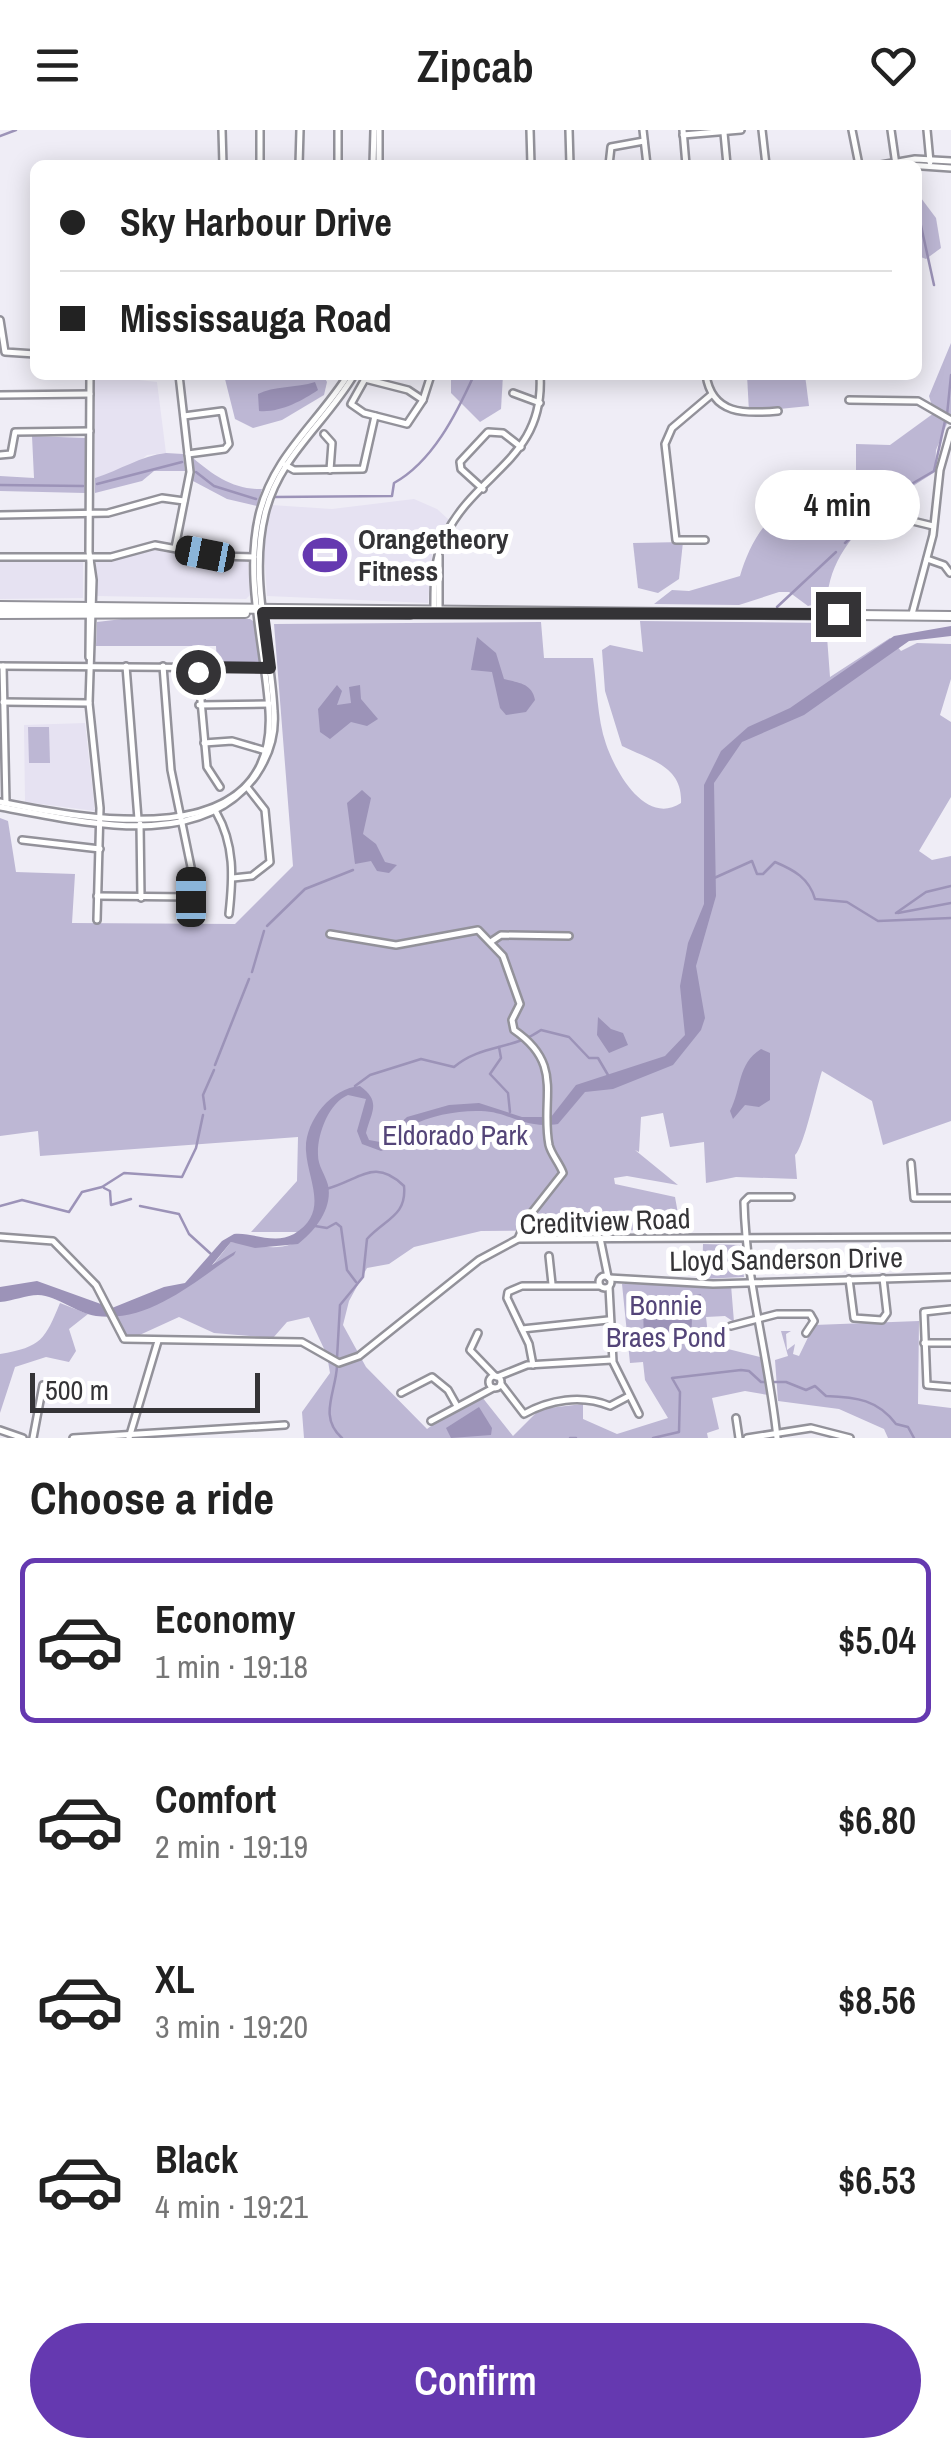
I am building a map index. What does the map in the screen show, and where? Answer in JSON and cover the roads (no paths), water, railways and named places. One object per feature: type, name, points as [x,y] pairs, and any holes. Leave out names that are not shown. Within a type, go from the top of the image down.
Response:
[{"type":"main road","points":[[0,610],[951,616]]},
{"type":"street","points":[[222,130],[222,160]]},
{"type":"street","points":[[260,130],[260,160]]},
{"type":"street","points":[[299,160],[300,130]]},
{"type":"street","points":[[338,130],[338,160]]},
{"type":"street","points":[[376,130],[376,160]]},
{"type":"street","points":[[530,130],[531,160]]},
{"type":"street","points":[[569,130],[570,160]]},
{"type":"street","points":[[643,130],[646,160]]},
{"type":"street","points":[[686,160],[683,133],[741,130]]},
{"type":"street","points":[[762,130],[765,160]]},
{"type":"street","points":[[852,130],[858,160]]},
{"type":"street","points":[[891,130],[895,160]]},
{"type":"street","points":[[926,130],[930,161]]},
{"type":"street","points":[[724,132],[727,160]]},
{"type":"street","points":[[609,160],[610,146],[644,141]]},
{"type":"street","points":[[922,161],[951,165]]},
{"type":"street","points":[[922,162],[930,161]]},
{"type":"street","points":[[0,320],[6,354],[30,354]]},
{"type":"street","points":[[90,380],[89,702],[100,821],[97,920]]},
{"type":"street","points":[[175,548],[188,454],[179,380]]},
{"type":"street","points":[[256,558],[266,510],[284,465],[347,380]]},
{"type":"street","points":[[267,668],[90,663],[2,666],[2,804],[100,821],[139,822],[216,812],[248,787],[275,723],[256,558],[259,514],[275,470],[347,380]]},
{"type":"street","points":[[365,380],[350,402],[405,425],[423,400],[429,380]]},
{"type":"street","points":[[370,380],[408,390],[423,400]]},
{"type":"street","points":[[436,612],[439,552],[451,526],[521,447],[534,426],[540,380]]},
{"type":"street","points":[[708,380],[712,394],[735,412],[778,411]]},
{"type":"street","points":[[513,393],[540,403]]},
{"type":"street","points":[[0,395],[90,394]]},
{"type":"street","points":[[705,540],[676,540],[665,451],[672,428],[712,394]]},
{"type":"street","points":[[848,400],[918,402],[951,420]]},
{"type":"street","points":[[182,416],[222,412],[229,444],[224,449],[188,454]]},
{"type":"street","points":[[284,465],[294,470],[365,468],[376,416]]},
{"type":"street","points":[[912,614],[934,526],[940,470],[951,430]]},
{"type":"street","points":[[0,455],[11,454],[15,432],[90,432]]},
{"type":"street","points":[[484,489],[460,467],[460,462],[488,432],[503,434],[521,447]]},
{"type":"street","points":[[324,434],[332,444],[330,470]]},
{"type":"street","points":[[0,515],[112,512],[162,498],[184,501]]},
{"type":"street","points":[[892,516],[934,526]]},
{"type":"street","points":[[0,557],[90,557],[152,546],[256,558]]},
{"type":"street","points":[[926,559],[944,565],[950,573]]},
{"type":"street","points":[[126,666],[141,898]]},
{"type":"street","points":[[162,666],[163,711],[191,897],[188,916]]},
{"type":"street","points":[[198,667],[204,743],[210,774],[220,787]]},
{"type":"street","points":[[182,819],[229,798],[266,751],[270,726],[267,668]]},
{"type":"street","points":[[3,702],[89,702]]},
{"type":"street","points":[[199,705],[268,704]]},
{"type":"street","points":[[204,743],[232,742],[266,751]]},
{"type":"street","points":[[232,878],[252,876],[270,862],[265,810],[248,787]]},
{"type":"street","points":[[216,812],[228,836],[232,878],[228,914]]},
{"type":"street","points":[[22,840],[100,849]]},
{"type":"street","points":[[97,896],[191,897]]},
{"type":"street","points":[[330,934],[396,945],[472,930],[492,941],[517,990],[520,1004],[512,1020],[514,1030],[530,1041],[548,1078],[550,1148],[563,1174],[526,1220],[518,1239]]},
{"type":"street","points":[[492,941],[501,935],[568,936]]},
{"type":"street","points":[[911,1163],[912,1194],[917,1200],[951,1198]]},
{"type":"street","points":[[777,1436],[769,1359],[749,1281],[746,1198],[791,1197]]},
{"type":"street","name":"Creditview Road","points":[[0,1237],[52,1240],[96,1286],[124,1340],[302,1342],[331,1361],[348,1362],[490,1252],[518,1239],[951,1237]]},
{"type":"street","points":[[600,1238],[612,1360],[639,1414]]},
{"type":"street","points":[[549,1256],[552,1284]]},
{"type":"street","name":"Lloyd Sanderson Drive","points":[[532,1365],[522,1329],[506,1298],[508,1292],[552,1284],[604,1282],[951,1276]]},
{"type":"street","points":[[849,1279],[854,1318],[882,1320],[887,1313],[883,1278]]},
{"type":"street","points":[[951,1309],[924,1312],[923,1344],[926,1385],[951,1387]]},
{"type":"street","points":[[731,1326],[810,1314],[814,1321],[806,1334]]},
{"type":"street","points":[[522,1329],[608,1320]]},
{"type":"street","points":[[478,1334],[470,1348],[524,1414],[550,1402],[589,1400],[610,1406],[629,1396]]},
{"type":"street","points":[[130,1435],[158,1341]]},
{"type":"street","points":[[923,1344],[951,1344]]},
{"type":"street","points":[[431,1421],[483,1393],[507,1374],[532,1365],[612,1360]]},
{"type":"street","points":[[401,1392],[432,1377],[448,1390],[457,1406]]},
{"type":"street","points":[[34,1438],[44,1385]]},
{"type":"street","points":[[736,1418],[738,1438]]},
{"type":"street","points":[[73,1438],[285,1425]]},
{"type":"street","points":[[816,1429],[816,1438]]},
{"type":"street","points":[[747,1438],[816,1429],[850,1438]]},
{"type":"street","points":[[0,1430],[23,1438]]},
{"type":"waterway","points":[[0,136],[16,130]]},
{"type":"waterway","points":[[922,230],[934,285]]},
{"type":"waterway","points":[[947,415],[951,375]]},
{"type":"waterway","points":[[275,497],[392,496],[394,483],[420,463],[442,436],[472,380]]},
{"type":"waterway","points":[[845,543],[901,490],[934,471],[945,421]]},
{"type":"waterway","points":[[97,484],[182,462]]},
{"type":"waterway","points":[[196,472],[214,486],[256,499]]},
{"type":"waterway","points":[[0,485],[83,486]]},
{"type":"waterway","points":[[777,607],[836,552]]},
{"type":"waterway","points":[[712,879],[752,861],[757,874],[763,874],[775,862],[800,876],[815,899],[847,902],[878,921],[951,918]]},
{"type":"waterway","points":[[267,926],[305,889],[353,870]]},
{"type":"waterway","points":[[896,913],[926,892],[951,886]]},
{"type":"waterway","points":[[898,913],[951,903]]},
{"type":"waterway","points":[[252,972],[264,931]]},
{"type":"waterway","points":[[215,1065],[249,979]]},
{"type":"waterway","points":[[355,1086],[370,1075],[421,1059],[454,1067],[475,1054],[541,1030],[569,1037],[589,1058],[598,1058],[608,1075]]},
{"type":"waterway","points":[[499,1047],[501,1058],[490,1074],[508,1093],[510,1112]]},
{"type":"waterway","points":[[205,1109],[203,1095],[214,1070]]},
{"type":"waterway","points":[[0,1206],[22,1200],[69,1212],[82,1192],[102,1187],[124,1173],[182,1177],[196,1148],[203,1115]]},
{"type":"waterway","points":[[326,1189],[375,1172],[393,1177],[404,1186],[398,1211],[367,1239],[363,1277],[340,1305],[337,1358]]},
{"type":"waterway","points":[[104,1188],[110,1191],[111,1205],[131,1199]]},
{"type":"waterway","points":[[140,1206],[179,1214],[189,1234],[211,1254]]},
{"type":"waterway","points":[[315,1226],[327,1228],[336,1223],[341,1227],[347,1270],[356,1282]]},
{"type":"waterway","points":[[337,1366],[330,1413],[342,1438]]},
{"type":"waterway","points":[[653,1438],[679,1432],[680,1392],[672,1378],[741,1370],[749,1371],[761,1382],[786,1382],[806,1390],[815,1386],[826,1396],[866,1401],[896,1424],[908,1427],[914,1438]]},
{"type":"waterway","points":[[570,1438],[576,1438]]},
{"type":"place","name":"Orangetheory Fitness","points":[[325,555]]},
{"type":"park label","name":"Eldorado Park","points":[[455,1135]]},
{"type":"park label","name":"Bonnie Braes Pond","points":[[666,1321]]}]
